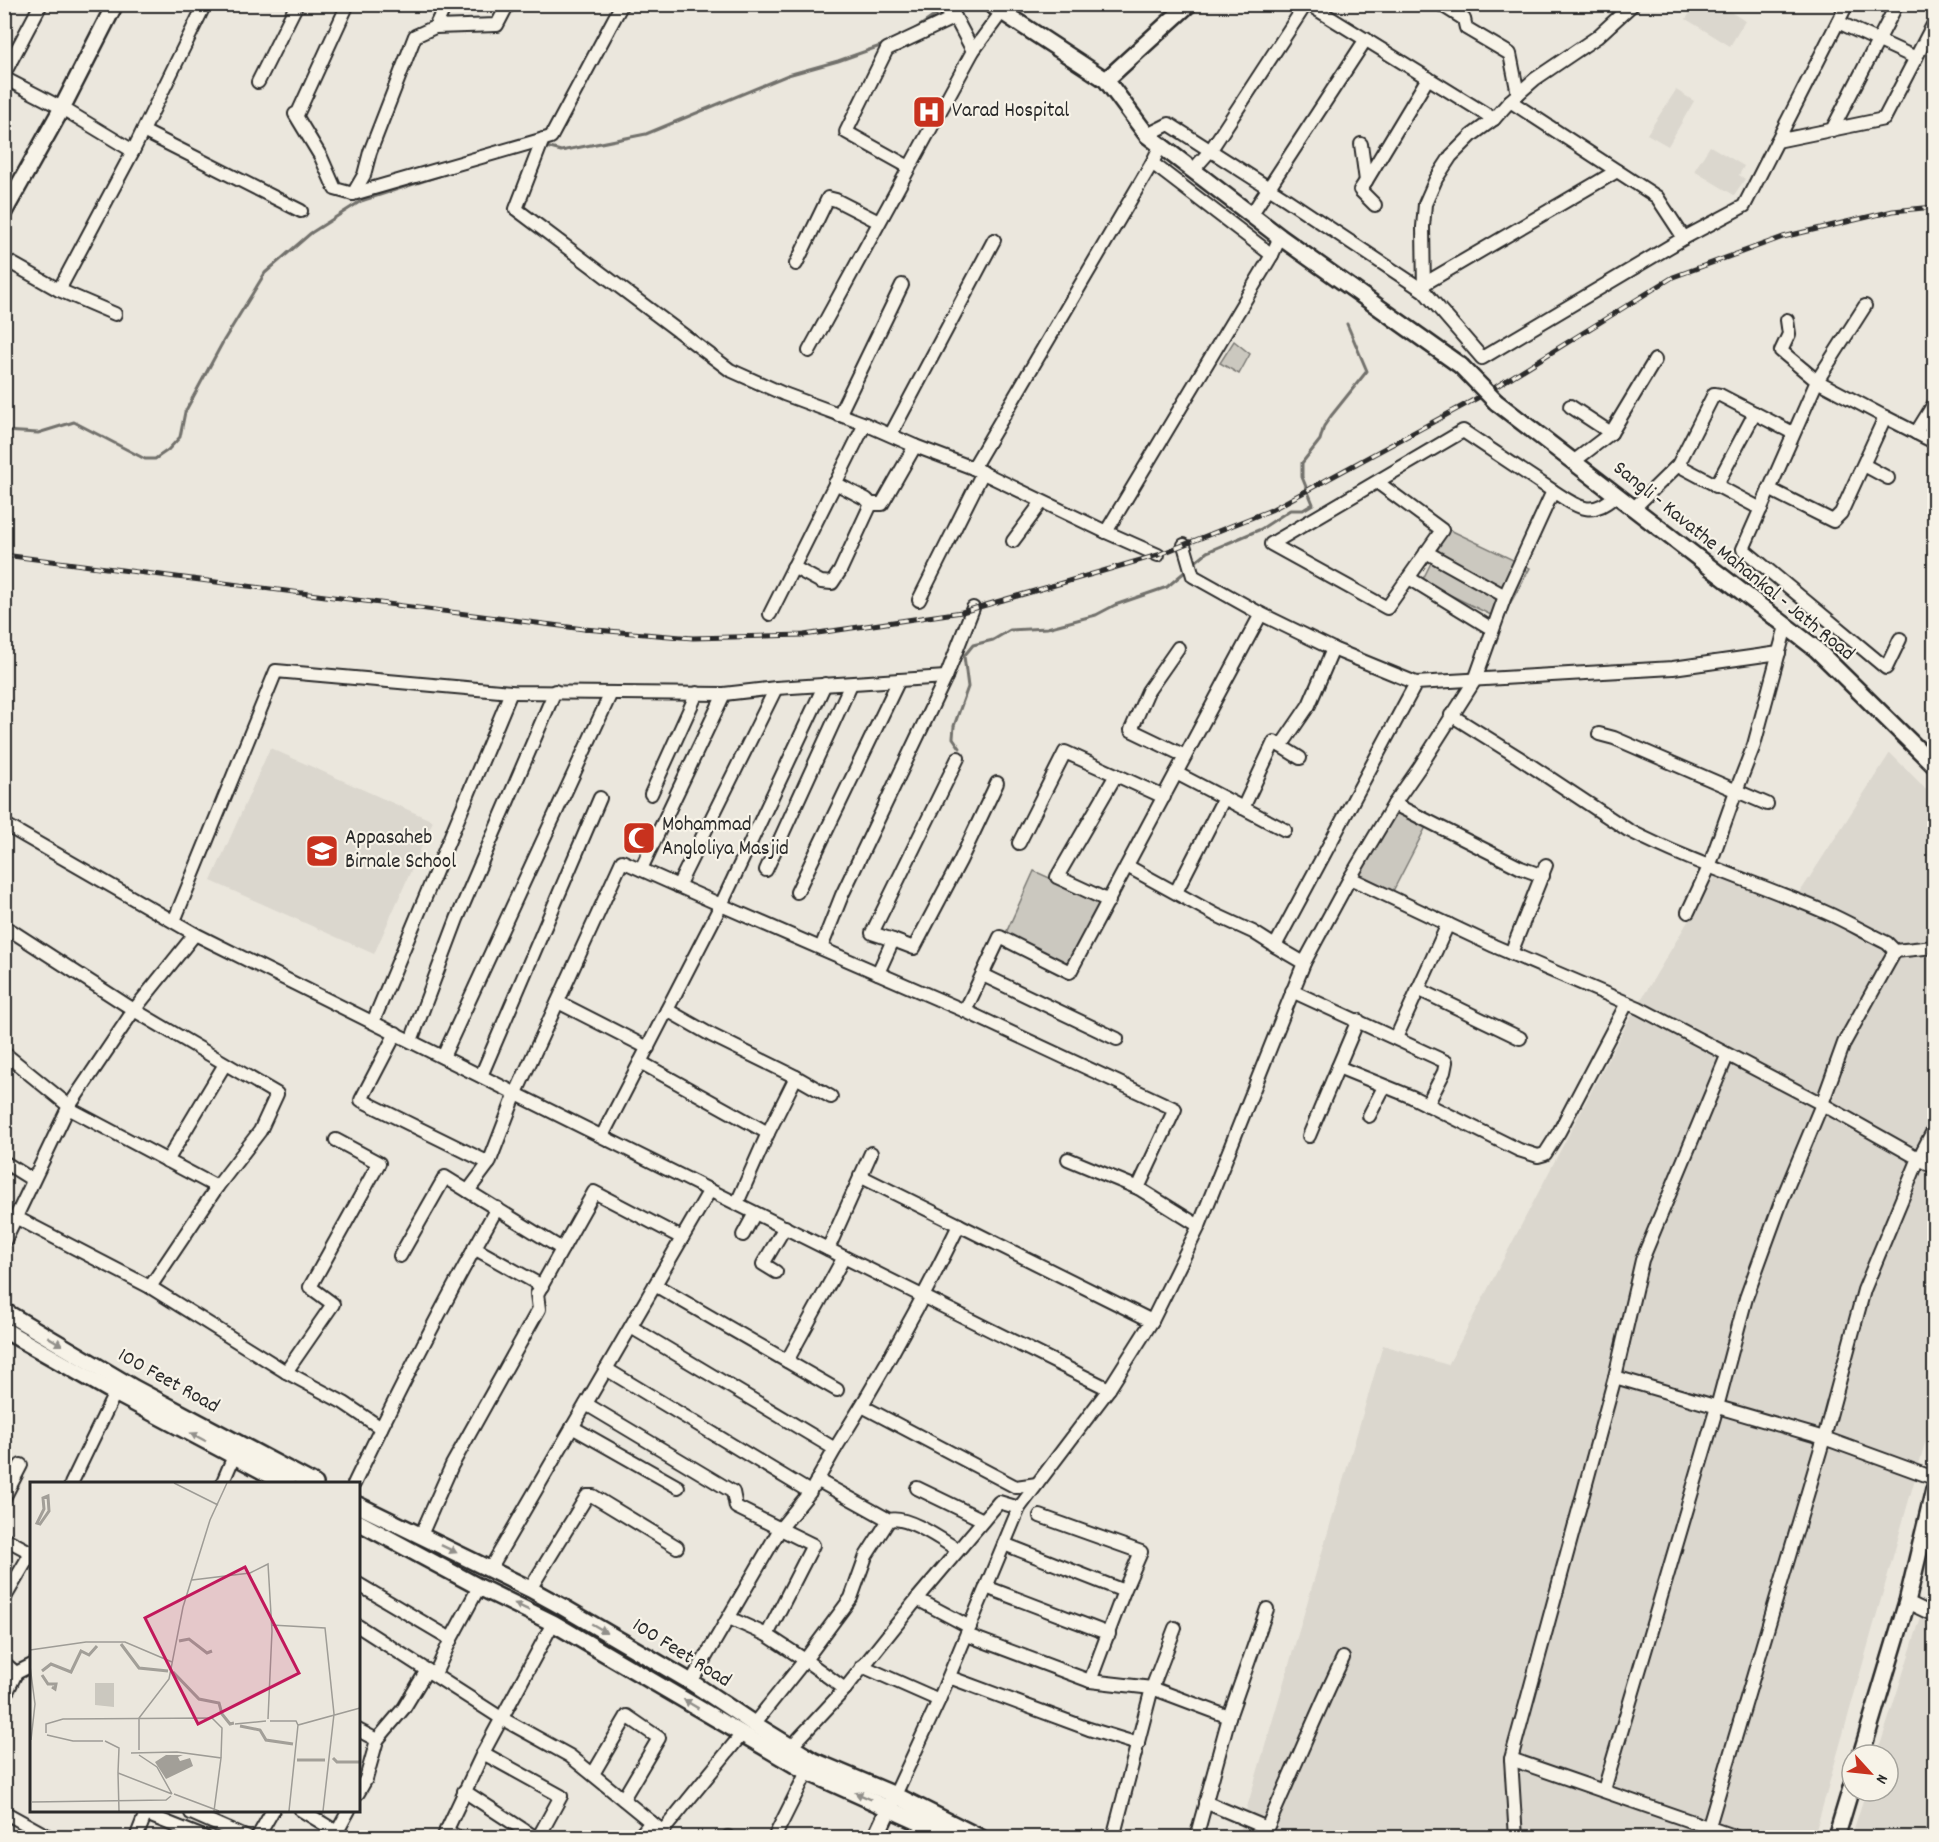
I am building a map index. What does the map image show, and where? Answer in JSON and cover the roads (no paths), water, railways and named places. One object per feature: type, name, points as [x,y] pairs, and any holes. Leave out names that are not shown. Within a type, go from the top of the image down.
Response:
[{"type":"main road","points":[[4,212],[63,108],[115,4]]},
{"type":"main road","points":[[995,9],[1106,80],[1189,4]]},
{"type":"main road","name":"Sangli - Kavathe Mahankal - Jath Road","points":[[1106,80],[1147,135],[1280,237],[1461,366],[1496,402],[1816,649],[1935,765]]},
{"type":"main road","name":"100 Feet Road","points":[[4,1311],[134,1388],[311,1482]]},
{"type":"main road","points":[[4,1330],[115,1394],[234,1456],[272,1480]]},
{"type":"main road","points":[[1865,1743],[1907,1602],[1935,1489]]},
{"type":"main road","name":"100 Feet Road","points":[[360,1506],[530,1589],[691,1682],[748,1729],[790,1747],[892,1801],[981,1838]]},
{"type":"main road","points":[[360,1523],[479,1587],[553,1623],[748,1729],[807,1772],[892,1801],[954,1838]]},
{"type":"main road","points":[[875,1838],[892,1801]]},
{"type":"main road","points":[[1836,1838],[1847,1803]]},
{"type":"street","points":[[41,4],[4,76],[63,108],[133,151]]},
{"type":"street","points":[[59,290],[133,151],[205,4]]},
{"type":"street","points":[[258,82],[297,4]]},
{"type":"street","points":[[348,4],[296,114],[321,157],[335,189],[353,194],[551,136],[622,4]]},
{"type":"street","points":[[435,27],[446,4]]},
{"type":"street","points":[[353,194],[364,175],[370,152],[415,36],[435,27],[497,25],[508,4]]},
{"type":"street","points":[[939,4],[955,17],[973,51]]},
{"type":"street","points":[[1440,4],[1464,19],[1466,28],[1510,54],[1514,98],[1657,197],[1684,238]]},
{"type":"street","points":[[1424,287],[1425,204],[1436,179],[1451,156],[1535,79],[1597,37],[1633,4]]},
{"type":"street","points":[[1147,135],[1169,124],[1424,287],[1482,358],[1684,238],[1744,206],[1847,4]]},
{"type":"street","points":[[1832,130],[1897,4]]},
{"type":"street","points":[[1193,170],[1210,151],[1310,5],[1494,119]]},
{"type":"street","points":[[809,351],[995,9]]},
{"type":"street","points":[[909,167],[846,132],[887,49],[955,17]]},
{"type":"street","points":[[1838,22],[1916,58]]},
{"type":"street","points":[[1777,141],[1884,119],[1935,23]]},
{"type":"street","points":[[1251,214],[1366,39]]},
{"type":"street","points":[[1375,205],[1360,190],[1428,78]]},
{"type":"street","points":[[143,131],[301,212]]},
{"type":"street","points":[[543,139],[516,209],[730,370],[784,394],[978,470],[1158,555]]},
{"type":"street","points":[[1361,144],[1366,181]]},
{"type":"street","points":[[919,600],[978,470],[1161,145]]},
{"type":"street","points":[[1152,163],[1272,255]]},
{"type":"street","points":[[1424,287],[1617,171]]},
{"type":"street","points":[[796,264],[828,198],[879,222]]},
{"type":"street","points":[[1106,532],[1272,255],[1280,237]]},
{"type":"street","points":[[891,434],[994,240]]},
{"type":"street","points":[[4,259],[59,290],[115,314]]},
{"type":"street","points":[[839,415],[902,285]]},
{"type":"street","points":[[1865,306],[1817,381],[1743,549],[1886,668],[1900,639]]},
{"type":"street","points":[[1787,320],[1789,334],[1781,351],[1817,381],[1935,442]]},
{"type":"street","points":[[1572,462],[1611,433],[1655,360]]},
{"type":"street","points":[[1633,509],[1678,465],[1714,394],[1793,433]]},
{"type":"street","points":[[1916,433],[1935,404]]},
{"type":"street","points":[[1570,406],[1611,433]]},
{"type":"street","points":[[1716,486],[1755,413]]},
{"type":"street","points":[[1769,489],[1833,521],[1837,519],[1885,417]]},
{"type":"street","points":[[770,614],[865,424]]},
{"type":"street","points":[[1377,482],[1442,530],[1387,608],[1271,544],[1463,431],[1583,510],[1601,506],[1616,495]]},
{"type":"street","points":[[870,504],[882,504],[886,499],[915,446]]},
{"type":"street","points":[[1678,465],[1761,509]]},
{"type":"street","points":[[1864,465],[1888,478]]},
{"type":"street","points":[[835,483],[866,499],[870,504]]},
{"type":"street","points":[[892,1801],[939,1700],[1019,1509],[1109,1389],[1152,1321],[1199,1226],[1304,963],[1350,878],[1394,804],[1475,680],[1505,596],[1553,491]]},
{"type":"street","points":[[1013,541],[1042,502]]},
{"type":"street","points":[[793,567],[821,582],[832,583],[840,571],[870,504]]},
{"type":"street","points":[[1184,545],[1193,576],[1261,614],[1333,649],[1416,683],[1673,668],[1779,653]]},
{"type":"street","points":[[1426,552],[1505,596]]},
{"type":"street","points":[[1409,578],[1492,629]]},
{"type":"street","points":[[820,948],[842,895],[946,677],[973,608]]},
{"type":"street","points":[[965,1011],[1000,937],[1070,972],[1261,614]]},
{"type":"street","points":[[1688,912],[1709,867],[1754,745],[1786,626]]},
{"type":"street","points":[[1178,648],[1148,691],[1131,730],[1185,756]]},
{"type":"street","points":[[1281,746],[1309,705],[1333,649]]},
{"type":"street","points":[[174,921],[276,671],[511,692],[611,693],[724,694],[776,687],[946,677]]},
{"type":"street","points":[[797,892],[899,680]]},
{"type":"street","points":[[1275,946],[1416,683]]},
{"type":"street","points":[[602,1136],[721,905],[825,684]]},
{"type":"street","points":[[766,870],[851,684]]},
{"type":"street","points":[[678,886],[776,687]]},
{"type":"street","points":[[411,1041],[457,919],[555,691]]},
{"type":"street","points":[[373,1022],[511,692]]},
{"type":"street","points":[[443,1057],[611,693]]},
{"type":"street","points":[[651,794],[697,693]]},
{"type":"street","points":[[641,869],[724,694]]},
{"type":"street","points":[[1451,716],[1518,757],[1628,830],[1709,867],[1826,912],[1887,943],[1895,951],[1935,948]]},
{"type":"street","points":[[1599,734],[1614,738],[1767,804]]},
{"type":"street","points":[[1243,808],[1274,742],[1300,758]]},
{"type":"street","points":[[1019,843],[1065,752],[1164,797]]},
{"type":"street","points":[[958,758],[872,933],[914,948],[960,861],[997,783]]},
{"type":"street","points":[[1176,773],[1285,830]]},
{"type":"street","points":[[1109,901],[1057,877],[1116,775]]},
{"type":"street","points":[[481,1076],[600,798]]},
{"type":"street","points":[[1176,892],[1224,798]]},
{"type":"street","points":[[1394,804],[1521,868],[1545,871],[1511,954]]},
{"type":"street","points":[[4,824],[195,934],[1109,1389]]},
{"type":"street","points":[[468,1191],[489,1163],[516,1093],[622,861],[965,1011],[1175,1109],[1138,1188]]},
{"type":"street","points":[[1127,866],[1216,915],[1253,932],[1304,963]]},
{"type":"street","points":[[1350,878],[1511,954],[1627,1003],[1822,1104],[1935,1167]]},
{"type":"street","points":[[1396,1038],[1448,924]]},
{"type":"street","points":[[4,926],[134,1010],[278,1094],[260,1131],[217,1187],[150,1287]]},
{"type":"street","points":[[4,1242],[68,1107],[134,1010],[195,934]]},
{"type":"street","points":[[878,973],[892,940]]},
{"type":"street","points":[[1604,1790],[1717,1407],[1746,1298],[1780,1202],[1822,1104],[1844,1043],[1895,951]]},
{"type":"street","points":[[983,975],[1117,1039]]},
{"type":"street","points":[[1418,989],[1520,1038]]},
{"type":"street","points":[[1292,991],[1446,1062],[1444,1072],[1427,1105]]},
{"type":"street","points":[[558,1002],[648,1048]]},
{"type":"street","points":[[1338,1067],[1427,1105],[1519,1150],[1538,1156],[1545,1154],[1559,1132],[1627,1003]]},
{"type":"street","points":[[667,1010],[831,1097]]},
{"type":"street","points":[[1309,1137],[1358,1020]]},
{"type":"street","points":[[396,1033],[361,1100],[489,1163]]},
{"type":"street","points":[[4,1053],[68,1107],[217,1187]]},
{"type":"street","points":[[1515,1838],[1511,1759],[1616,1377],[1642,1260],[1727,1056]]},
{"type":"street","points":[[640,1062],[768,1133]]},
{"type":"street","points":[[167,1161],[225,1064]]},
{"type":"street","points":[[736,1203],[796,1077]]},
{"type":"street","points":[[1369,1116],[1383,1087]]},
{"type":"street","points":[[1709,1832],[1824,1438],[1864,1290],[1919,1158],[1935,1129]]},
{"type":"street","points":[[286,1372],[333,1304],[310,1287],[379,1163],[336,1140]]},
{"type":"street","points":[[828,1249],[871,1153]]},
{"type":"street","points":[[1068,1159],[1138,1188],[1199,1226]]},
{"type":"street","points":[[4,1162],[33,1180]]},
{"type":"street","points":[[860,1176],[1152,1321]]},
{"type":"street","points":[[400,1256],[445,1177],[562,1249]]},
{"type":"street","points":[[490,1569],[710,1190]]},
{"type":"street","points":[[421,1535],[452,1465],[539,1309],[537,1294],[594,1192],[682,1239]]},
{"type":"street","points":[[355,1482],[474,1248],[497,1208]]},
{"type":"street","points":[[743,1235],[755,1213]]},
{"type":"street","points":[[17,1218],[150,1287],[286,1372],[344,1403],[381,1428]]},
{"type":"street","points":[[691,1682],[780,1529],[810,1492],[862,1407],[924,1297],[959,1225]]},
{"type":"street","points":[[776,1272],[763,1263],[785,1227]]},
{"type":"street","points":[[474,1248],[542,1286]]},
{"type":"street","points":[[787,1361],[844,1257]]},
{"type":"street","points":[[655,1285],[837,1390]]},
{"type":"street","points":[[631,1327],[835,1449]]},
{"type":"street","points":[[606,1369],[810,1492]]},
{"type":"street","points":[[1616,1377],[1824,1438],[1935,1478]]},
{"type":"street","points":[[72,1482],[115,1394]]},
{"type":"street","points":[[586,1404],[733,1492],[736,1507],[813,1545],[767,1635]]},
{"type":"street","points":[[862,1407],[1016,1487]]},
{"type":"street","points":[[572,1427],[678,1487]]},
{"type":"street","points":[[223,1482],[234,1456]]},
{"type":"street","points":[[4,1498],[21,1465]]},
{"type":"street","points":[[817,1480],[889,1520]]},
{"type":"street","points":[[790,1747],[845,1689],[916,1599],[999,1502],[1016,1487],[1037,1484]]},
{"type":"street","points":[[917,1488],[984,1520]]},
{"type":"street","points":[[530,1589],[587,1496],[593,1496],[677,1548]]},
{"type":"street","points":[[999,1502],[1019,1509]]},
{"type":"street","points":[[1040,1516],[1141,1552],[1090,1681]]},
{"type":"street","points":[[360,1627],[501,1718],[570,1756],[651,1822],[658,1836],[805,1660],[851,1599],[866,1556],[889,1520],[896,1518],[907,1521],[958,1550]]},
{"type":"street","points":[[4,1539],[30,1552]]},
{"type":"street","points":[[1004,1544],[1125,1591]]},
{"type":"street","points":[[4,1599],[30,1554]]},
{"type":"street","points":[[360,1585],[451,1639]]},
{"type":"street","points":[[360,1790],[366,1779],[377,1740],[431,1672],[479,1587]]},
{"type":"street","points":[[986,1587],[1109,1634]]},
{"type":"street","points":[[916,1599],[968,1631],[1090,1681],[1152,1689],[1228,1718]]},
{"type":"street","points":[[1907,1602],[1935,1615]]},
{"type":"street","points":[[1196,1838],[1228,1718],[1267,1609]]},
{"type":"street","points":[[729,1618],[767,1635],[845,1689]]},
{"type":"street","points":[[459,1838],[445,1834],[483,1753],[553,1623]]},
{"type":"street","points":[[1113,1838],[1152,1689],[1175,1628]]},
{"type":"street","points":[[1205,1802],[1268,1828],[1343,1658]]},
{"type":"street","points":[[4,1663],[16,1673]]},
{"type":"street","points":[[4,1698],[16,1673],[30,1666]]},
{"type":"street","points":[[862,1666],[939,1700]]},
{"type":"street","points":[[949,1677],[1089,1729],[1138,1744]]},
{"type":"street","points":[[593,1774],[627,1716],[659,1738],[623,1799]]},
{"type":"street","points":[[360,1731],[377,1740]]},
{"type":"street","points":[[464,1791],[537,1838],[561,1796],[483,1753]]},
{"type":"street","points":[[1511,1759],[1604,1790],[1709,1832],[1739,1838]]},
{"type":"street","points":[[774,1838],[807,1772]]},
{"type":"street","points":[[4,1812],[51,1838]]},
{"type":"street","points":[[136,1838],[146,1812],[206,1838]]},
{"type":"street","points":[[256,1838],[272,1812]]},
{"type":"street","points":[[304,1812],[340,1835],[348,1812]]},
{"type":"street","points":[[191,1813],[248,1838]]},
{"type":"street","points":[[638,1838],[651,1822]]},
{"type":"waterway","points":[[911,32],[943,10]]},
{"type":"waterway","points":[[543,146],[561,151],[646,134],[788,75],[886,44]]},
{"type":"waterway","points":[[4,431],[38,433],[74,422],[145,459],[155,459],[168,450],[180,437],[185,412],[224,340],[265,273],[311,233],[361,201],[445,174]]},
{"type":"waterway","points":[[1194,563],[1207,552],[1261,529],[1290,510],[1303,510],[1313,504],[1302,477],[1302,463],[1320,440],[1324,426],[1331,416],[1367,371],[1347,324]]},
{"type":"waterway","points":[[960,748],[953,738],[954,726],[968,687],[964,656],[973,645],[993,640],[1010,630],[1047,628],[1096,615],[1115,605],[1167,587],[1187,570]]},
{"type":"railway","points":[[4,555],[584,629],[693,638],[804,635],[962,612],[1158,555],[1271,510],[1481,396],[1673,277],[1783,237],[1893,211],[1934,207]]},
{"type":"place","name":"Varad Hospital","points":[[929,112]]},
{"type":"place","name":"Mohammad Angloliya Masjid","points":[[639,838]]},
{"type":"place","name":"Appasaheb Birnale School","points":[[322,851]]}]
